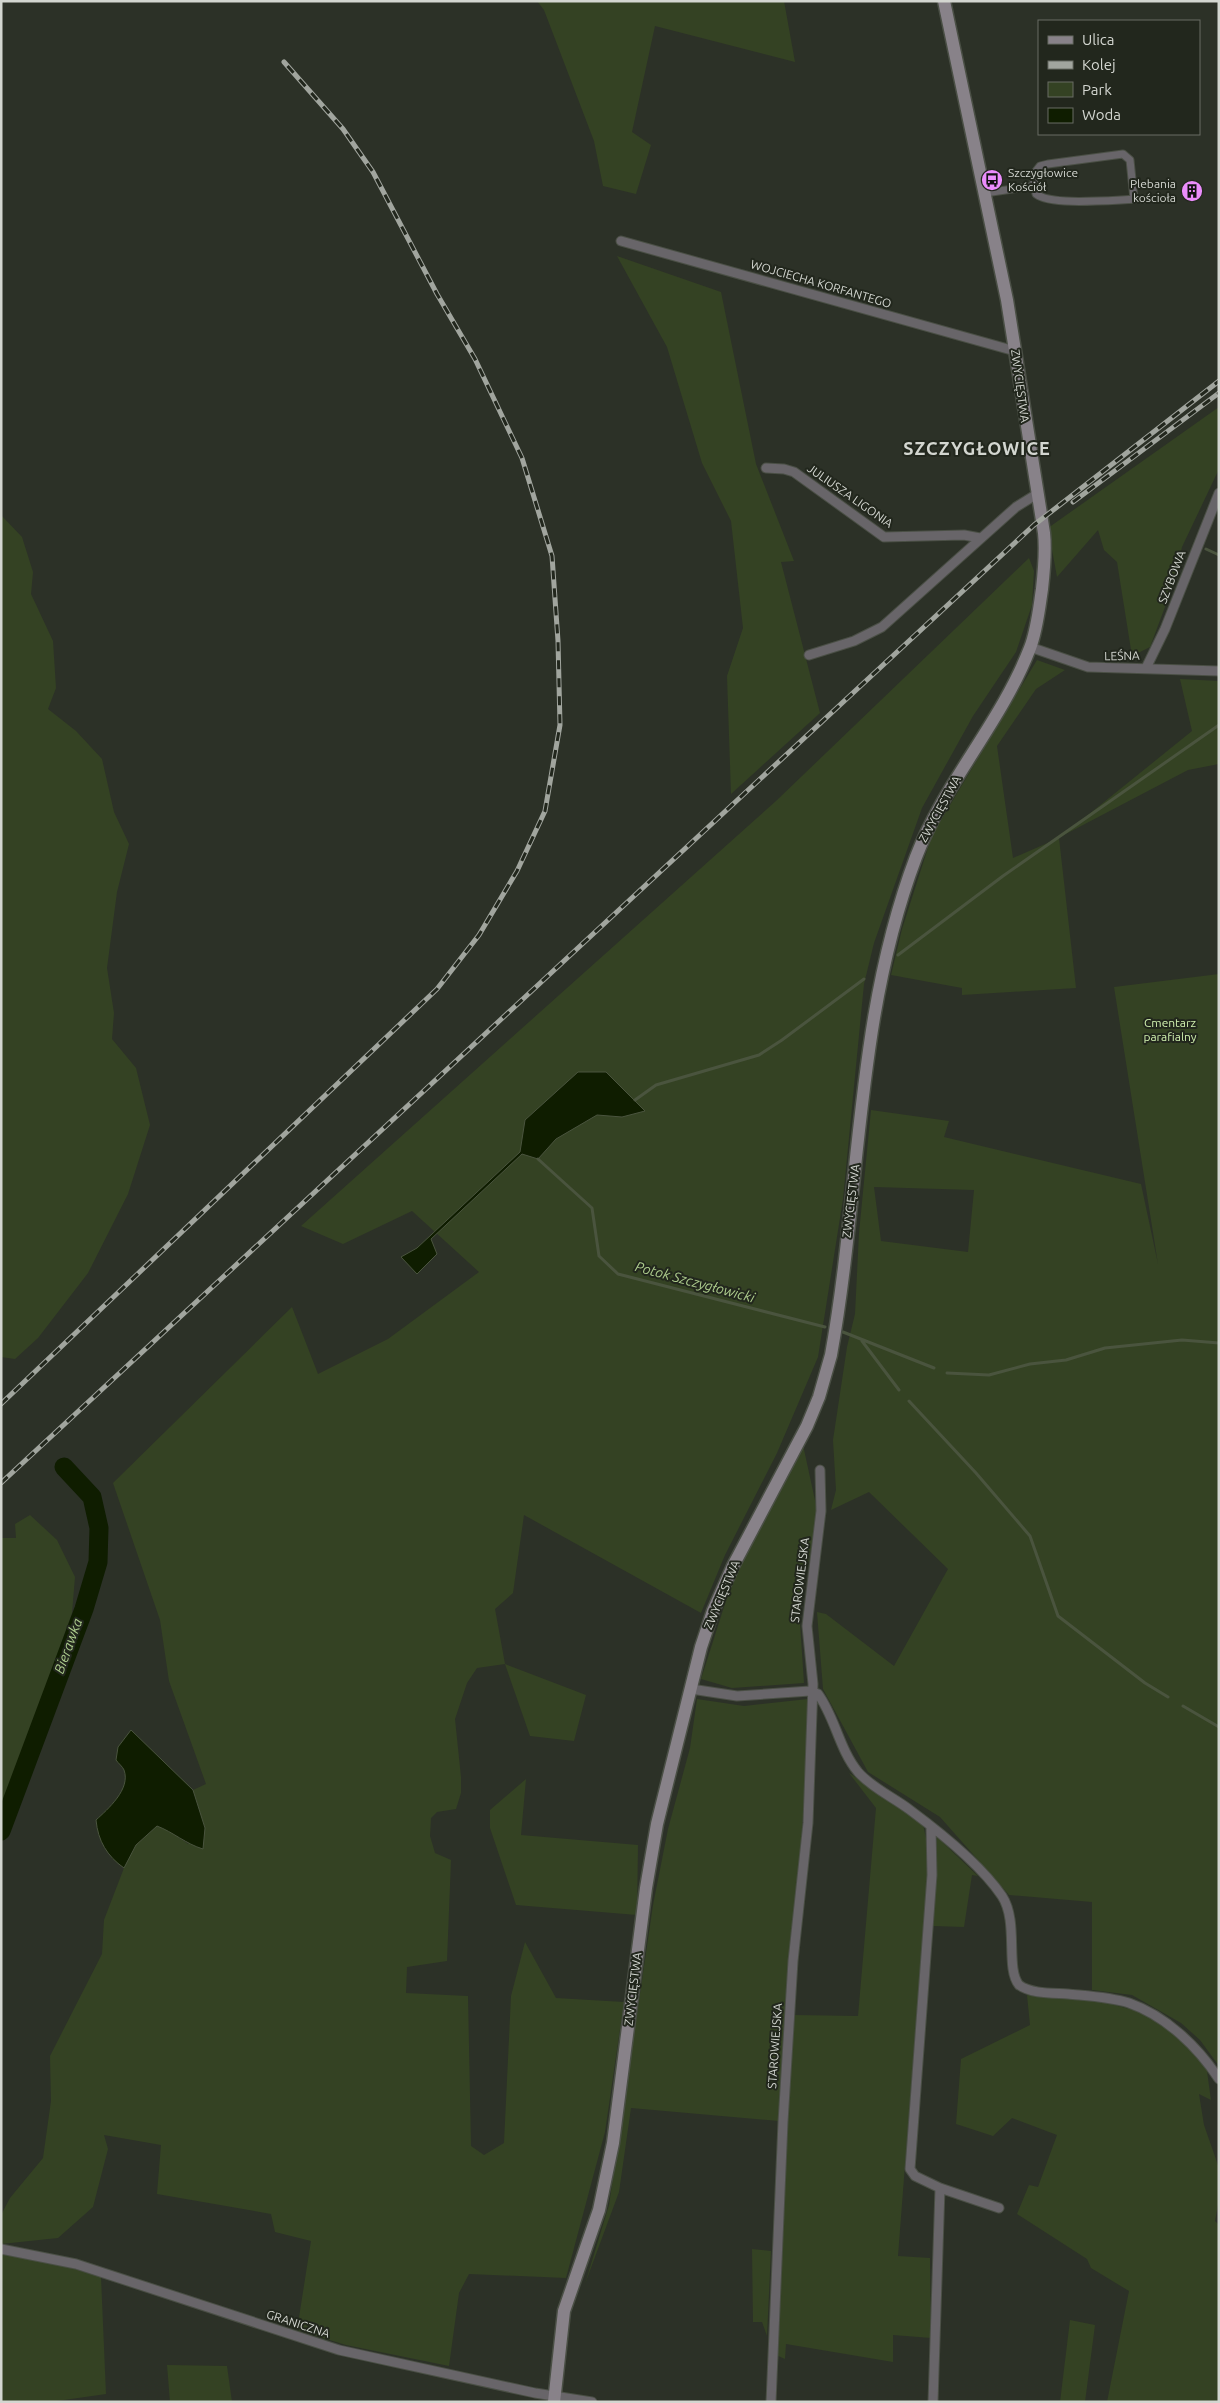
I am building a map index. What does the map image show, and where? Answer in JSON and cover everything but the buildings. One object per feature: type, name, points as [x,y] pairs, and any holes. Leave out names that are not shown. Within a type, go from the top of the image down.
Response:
[{"type":"main road","name":"ZWYCIĘSTWA","points":[[554,2398],[564,2311],[594,2228],[606,2180],[652,1854],[664,1793],[706,1629],[718,1597],[807,1426],[826,1375],[836,1324],[874,1010],[888,946],[910,874],[936,813],[1004,700],[1030,647],[1039,610],[1045,558],[1044,537],[1015,351],[985,193],[944,1]]},
{"type":"street","points":[[1134,199],[1130,160],[1122,154],[1040,166],[1032,175],[1033,186],[1039,197],[1051,200],[1144,199]]},
{"type":"street","points":[[985,193],[1033,186]]},
{"type":"street","name":"WOJCIECHA KORFANTEGO","points":[[621,241],[1015,351]]},
{"type":"street","name":"JULIUSZA LIGONIA","points":[[766,468],[784,469],[794,472],[884,537],[970,536],[980,538]]},
{"type":"street","name":"SZYBOWA","points":[[1146,668],[1165,629],[1219,493]]},
{"type":"street","points":[[810,655],[854,641],[882,627],[1016,507],[1037,494]]},
{"type":"street","name":"LEŚNA","points":[[1030,647],[1088,667],[1219,671]]},
{"type":"street","name":"STAROWIEJSKA","points":[[771,2402],[783,2122],[793,1961],[808,1823],[813,1692],[807,1626],[821,1511],[820,1470]]},
{"type":"street","points":[[691,1688],[738,1696],[813,1692],[820,1696],[844,1749],[858,1772],[969,1860],[1004,1899],[1012,1922],[1014,1974],[1019,1985],[1034,1990],[1122,2002],[1142,2009],[1182,2036],[1206,2061],[1219,2079]]},
{"type":"street","points":[[931,1828],[932,1875],[910,2169],[915,2176],[940,2188],[999,2208]]},
{"type":"street","points":[[933,2402],[940,2188]]},
{"type":"street","name":"GRANICZNA","points":[[1,2249],[76,2264],[339,2350],[554,2398],[592,2402]]},
{"type":"green space","points":[[537,1],[784,1],[795,62],[655,26],[632,132],[651,145],[636,194],[603,186],[594,141],[544,10]]},
{"type":"green space","points":[[617,256],[721,292],[756,464],[794,561],[781,562],[820,713],[731,794],[727,676],[743,628],[731,521],[702,463],[667,347]]},
{"type":"green space","points":[[1219,407],[1219,469],[1182,547],[1174,583],[1150,647],[1132,656],[1117,562],[1104,550],[1098,530],[1057,577],[1048,528]]},
{"type":"green space","points":[[1,515],[22,537],[33,572],[31,594],[53,641],[56,688],[48,709],[76,731],[102,759],[114,812],[129,844],[117,892],[107,968],[114,1013],[112,1039],[136,1068],[150,1125],[128,1194],[88,1273],[38,1338],[15,1359],[1,1357]]},
{"type":"green space","points":[[1029,558],[1034,571],[1032,605],[1016,652],[973,716],[922,808],[874,943],[864,984],[843,1199],[818,1357],[777,1453],[725,1555],[701,1613],[524,1515],[513,1593],[495,1609],[505,1664],[477,1668],[467,1683],[455,1719],[461,1793],[456,1809],[437,1812],[431,1818],[430,1836],[435,1853],[451,1860],[447,1961],[407,1967],[406,1993],[468,1996],[471,2146],[484,2155],[504,2143],[511,1996],[525,1942],[556,1998],[624,2002],[605,2132],[566,2278],[469,2274],[459,2293],[449,2366],[346,2345],[297,2330],[311,2241],[275,2232],[271,2214],[157,2194],[161,2145],[104,2135],[108,2149],[93,2207],[58,2238],[1,2244],[1,2215],[10,2198],[43,2158],[51,2101],[50,2056],[102,1954],[104,1920],[124,1868],[136,1845],[157,1826],[169,1830],[188,1844],[205,1828],[193,1790],[206,1784],[169,1681],[160,1620],[113,1483],[292,1307],[318,1374],[388,1339],[479,1272],[412,1211],[343,1244],[301,1226],[776,801]]},
{"type":"green space","points":[[1037,660],[1065,670],[1036,689],[997,746],[1013,858],[1059,838],[1076,988],[962,995],[962,988],[891,975],[902,929],[932,835]]},
{"type":"green space","points":[[1180,679],[1219,681],[1219,764],[1188,770],[1062,836],[1192,731]]},
{"type":"green space","name":"Cmentarz parafialny","points":[[1219,974],[1219,2066],[1200,2040],[1181,2023],[1132,1995],[1092,1990],[1092,1902],[1009,1895],[940,1817],[868,1772],[823,1689],[817,1612],[826,1614],[894,1666],[948,1569],[869,1492],[831,1510],[836,1490],[833,1440],[847,1347],[855,1314],[859,1233],[871,1110],[949,1121],[944,1137],[1141,1184],[1158,1264],[1114,987]],"holes":[[[874,1187],[974,1190],[968,1252],[881,1241]]]},
{"type":"green space","points":[[803,1445],[818,1514],[799,1608],[804,1683],[732,1688],[701,1679],[738,1563]]},
{"type":"green space","points":[[30,1515],[57,1540],[75,1577],[72,1613],[1,1812],[1,1538],[16,1538],[15,1524]]},
{"type":"green space","points":[[505,1664],[586,1695],[574,1741],[530,1736]]},
{"type":"green space","points":[[697,1699],[744,1706],[808,1699],[808,1753],[779,2121],[631,2108],[619,2192],[585,2284],[609,2205],[653,1905],[668,1829],[690,1748]]},
{"type":"green space","points":[[849,1773],[897,1804],[923,1824],[929,1853],[926,1925],[917,2009],[898,2256],[930,2258],[931,2338],[893,2335],[893,2362],[786,2344],[785,2359],[776,2355],[793,2015],[858,2016],[876,1808]]},
{"type":"green space","points":[[526,1779],[521,1835],[638,1845],[637,1915],[516,1905],[490,1828],[490,1810]]},
{"type":"green space","points":[[937,1837],[978,1876],[972,1875],[964,1927],[933,1926]]},
{"type":"green space","points":[[1027,1995],[1093,1999],[1144,2013],[1184,2041],[1206,2064],[1211,2100],[1199,2094],[1204,2125],[1219,2168],[1219,2200],[1215,2221],[1219,2225],[1219,2402],[1107,2402],[1129,2291],[1091,2268],[1087,2259],[1017,2214],[1029,2185],[1038,2187],[1057,2135],[1012,2118],[993,2136],[956,2124],[961,2059],[1030,2025]]},
{"type":"green space","points":[[752,2249],[771,2251],[767,2336],[762,2322],[753,2322]]},
{"type":"green space","points":[[1,2254],[67,2267],[101,2277],[106,2394],[50,2402],[1,2402]]},
{"type":"green space","points":[[1070,2320],[1095,2325],[1085,2402],[1060,2402]]},
{"type":"green space","points":[[167,2365],[227,2366],[232,2402],[170,2402]]},
{"type":"water","points":[[578,1072],[606,1072],[645,1111],[622,1117],[597,1115],[556,1139],[538,1159],[522,1154],[431,1239],[437,1254],[417,1274],[401,1257],[417,1248],[520,1152],[525,1120]]},
{"type":"water","points":[[131,1730],[193,1790],[205,1828],[203,1849],[157,1826],[136,1845],[124,1868],[104,1847],[96,1820],[117,1798],[124,1784],[124,1770],[116,1760],[118,1747]]},
{"type":"waterway","points":[[1206,549],[1219,555]]},
{"type":"waterway","points":[[898,955],[1003,876],[1219,725]]},
{"type":"waterway","points":[[635,1100],[656,1085],[759,1055],[864,979]]},
{"type":"waterway","name":"Potok Szczygłowicki","points":[[538,1159],[592,1208],[599,1256],[618,1274],[825,1327]]},
{"type":"waterway","name":"Potok Szczygłowicki","points":[[843,1332],[934,1368]]},
{"type":"waterway","name":"Potok Szczygłowicki","points":[[947,1373],[989,1375],[1030,1364],[1066,1360],[1105,1348],[1182,1340],[1219,1343]]},
{"type":"waterway","points":[[862,1341],[899,1390]]},
{"type":"waterway","points":[[909,1401],[976,1473],[1030,1536],[1058,1616],[1145,1683],[1168,1697]]},
{"type":"waterway","name":"Bierawka","points":[[1,1831],[84,1609],[98,1562],[99,1528],[92,1497],[64,1467]]},
{"type":"waterway","points":[[1183,1706],[1219,1727]]},
{"type":"railway","points":[[1,1404],[437,989],[479,935],[517,871],[545,811],[560,725],[558,641],[552,556],[522,458],[475,359],[437,294],[373,172],[343,129],[284,62]]},
{"type":"railway","points":[[1,1483],[1034,525],[1219,381]]},
{"type":"railway","points":[[1073,502],[1219,393]]},
{"type":"place","name":"Szczygłowice Kościół","points":[[992,180]]},
{"type":"place","name":"Plebania kościoła","points":[[1192,191]]},
{"type":"district","name":"SZCZYGŁOWICE","points":[[977,449]]}]
